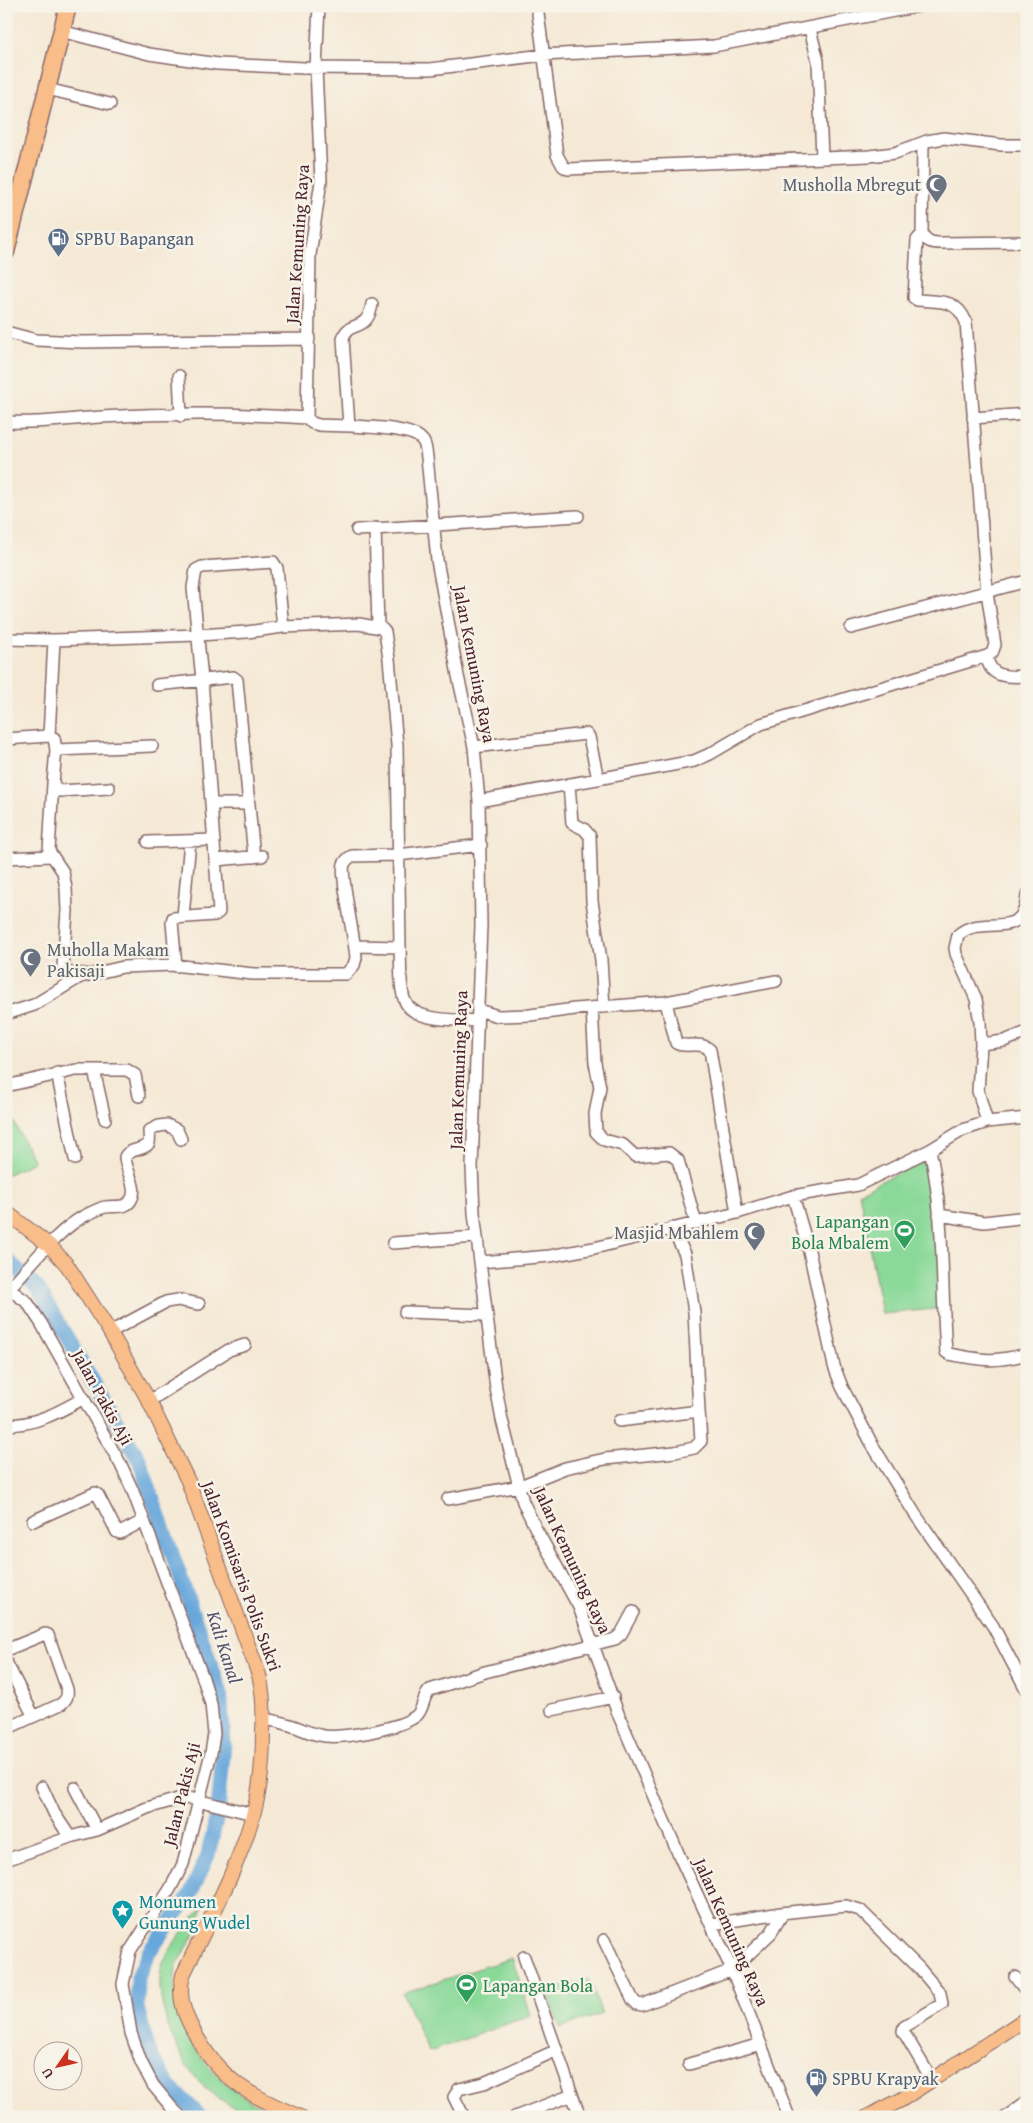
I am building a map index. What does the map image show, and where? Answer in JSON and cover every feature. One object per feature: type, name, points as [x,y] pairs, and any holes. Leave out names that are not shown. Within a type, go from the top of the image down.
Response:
[{"type":"highway","points":[[6,252],[68,6]]},
{"type":"main road","name":"Jalan Komisaris Polis Sukri","points":[[6,1212],[45,1249],[67,1265],[110,1332],[149,1401],[188,1481],[245,1631],[262,1688],[264,1719],[262,1764],[237,1862],[183,1975],[180,1994],[184,2011],[202,2048],[221,2071],[233,2082],[261,2099],[300,2117]]},
{"type":"main road","points":[[868,2117],[900,2100],[1026,2021]]},
{"type":"street","name":"Jalan Kemuning Raya","points":[[319,6],[316,68],[321,181],[310,255],[307,418],[319,424],[409,432],[422,440],[427,457],[432,525],[458,676],[474,747],[479,801],[482,883],[472,1166],[477,1237],[498,1396],[523,1502],[579,1607],[613,1697],[678,1853],[732,1970],[790,2117]]},
{"type":"street","points":[[537,6],[557,155],[563,166],[568,169],[894,153],[944,138],[1001,145],[1027,145]]},
{"type":"street","points":[[61,31],[149,54],[218,64],[316,68],[430,69],[543,55],[691,49],[810,29],[920,6]]},
{"type":"street","points":[[810,29],[818,61],[822,158]]},
{"type":"street","points":[[47,89],[110,104]]},
{"type":"street","points":[[479,801],[694,761],[710,754],[761,724],[992,653],[996,645],[987,592],[966,322],[958,308],[951,304],[914,298],[917,240],[922,234],[922,144]]},
{"type":"street","points":[[922,234],[931,242],[1027,242]]},
{"type":"street","points":[[348,426],[343,339],[346,331],[368,320],[371,315],[372,304]]},
{"type":"street","points":[[6,332],[36,340],[82,342],[309,339]]},
{"type":"street","points":[[179,376],[181,416]]},
{"type":"street","points":[[6,422],[42,422],[100,417],[234,414],[307,418]]},
{"type":"street","points":[[973,418],[1027,414]]},
{"type":"street","points":[[358,530],[578,516]]},
{"type":"street","points":[[375,528],[378,626]]},
{"type":"street","points":[[176,966],[172,922],[174,917],[215,915],[220,912],[193,588],[196,570],[202,567],[240,563],[268,561],[276,564],[283,627]]},
{"type":"street","points":[[851,628],[1027,581]]},
{"type":"street","points":[[6,639],[54,640],[198,635],[247,632],[283,627],[359,624],[378,626],[385,632],[397,745],[400,946],[403,995],[411,1010],[426,1017],[530,1015],[666,1002],[776,981]]},
{"type":"street","points":[[49,736],[54,640]]},
{"type":"street","points":[[987,656],[989,667],[997,674],[1008,677],[1027,676]]},
{"type":"street","points":[[157,685],[233,677],[237,680],[249,804],[258,857],[216,860]]},
{"type":"street","points":[[474,747],[586,734],[589,737],[598,779]]},
{"type":"street","points":[[6,739],[49,736],[55,739],[56,750],[50,820],[50,856],[63,872],[66,888],[67,911],[63,967],[68,973],[89,974]]},
{"type":"street","points":[[56,750],[152,746]]},
{"type":"street","points":[[53,783],[54,787],[60,791],[109,788]]},
{"type":"street","points":[[569,784],[572,823],[584,829],[590,836],[592,902],[601,960],[604,1007]]},
{"type":"street","points":[[212,804],[249,804]]},
{"type":"street","points":[[148,842],[214,840]]},
{"type":"street","points":[[183,916],[190,841]]},
{"type":"street","points":[[6,1014],[34,1005],[70,982],[89,974],[122,967],[149,965],[253,974],[343,975],[350,971],[356,958],[344,865],[348,858],[352,856],[398,854],[481,845]]},
{"type":"street","points":[[6,858],[50,856]]},
{"type":"street","points":[[987,1122],[978,1091],[981,1044],[976,1000],[955,948],[958,934],[968,927],[1004,924],[1021,917],[1025,911],[1027,896]]},
{"type":"street","points":[[355,946],[400,946]]},
{"type":"street","points":[[666,1002],[676,1043],[680,1045],[703,1045],[710,1050],[737,1213]]},
{"type":"street","points":[[592,1008],[595,1063],[600,1088],[595,1114],[596,1132],[604,1140],[623,1145],[635,1156],[669,1153],[678,1160],[696,1223]]},
{"type":"street","points":[[981,1044],[1004,1041],[1027,1032]]},
{"type":"street","points":[[6,1086],[76,1070],[132,1072],[137,1081],[139,1096]]},
{"type":"street","points":[[94,1070],[105,1119]]},
{"type":"street","points":[[57,1073],[75,1160]]},
{"type":"street","points":[[480,1262],[550,1256],[612,1244],[737,1213],[793,1196],[847,1187],[872,1179],[930,1150],[963,1130],[987,1122],[1027,1118]]},
{"type":"street","points":[[8,1288],[45,1249],[89,1213],[104,1207],[125,1206],[129,1202],[134,1192],[125,1157],[128,1152],[147,1145],[150,1141],[149,1131],[151,1129],[166,1125],[176,1130],[181,1138]]},
{"type":"street","points":[[930,1150],[937,1181],[946,1352],[974,1360],[994,1361],[1027,1354]]},
{"type":"street","points":[[793,1196],[809,1251],[834,1366],[842,1387],[873,1446],[914,1514],[993,1626],[1027,1691]]},
{"type":"street","points":[[939,1215],[984,1222],[1027,1217]]},
{"type":"street","points":[[448,1499],[520,1486],[565,1468],[605,1459],[675,1452],[694,1448],[701,1441],[694,1312],[685,1254],[672,1228]]},
{"type":"street","points":[[393,1244],[477,1237]]},
{"type":"street","name":"Jalan Pakis Aji","points":[[8,1288],[34,1311],[121,1465],[175,1602],[211,1704],[214,1734],[203,1802],[183,1864],[170,1889],[130,1952],[123,1984],[130,2033],[141,2062],[153,2085],[182,2117]]},
{"type":"street","points":[[110,1332],[166,1302],[178,1300],[199,1304]]},
{"type":"street","points":[[405,1312],[487,1316]]},
{"type":"street","points":[[149,1401],[228,1350],[245,1345]]},
{"type":"street","points":[[6,1426],[46,1418],[84,1398]]},
{"type":"street","points":[[619,1421],[699,1412]]},
{"type":"street","points":[[33,1520],[95,1493],[98,1495],[117,1532],[120,1533],[143,1521]]},
{"type":"street","points":[[264,1719],[280,1722],[314,1734],[328,1736],[341,1736],[386,1728],[416,1716],[420,1712],[424,1697],[430,1690],[485,1672],[610,1641],[619,1636],[633,1612]]},
{"type":"street","points":[[6,1650],[45,1634],[50,1637],[68,1696],[61,1704],[6,1729]]},
{"type":"street","points":[[6,1662],[33,1716]]},
{"type":"street","points":[[552,1710],[613,1697]]},
{"type":"street","points":[[42,1787],[54,1814],[70,1838]]},
{"type":"street","points":[[75,1788],[97,1830]]},
{"type":"street","points":[[6,1860],[97,1830],[166,1802],[189,1798],[249,1813]]},
{"type":"street","points":[[712,1924],[846,1906],[857,1908],[919,1968],[940,1993],[943,2002],[906,2025],[904,2031],[932,2080]]},
{"type":"street","points":[[604,1940],[633,2000],[637,2004],[642,2005],[732,1970],[771,1933],[783,1913]]},
{"type":"street","points":[[524,1958],[580,2117]]},
{"type":"street","points":[[1015,1977],[1027,1992]]},
{"type":"street","points":[[689,2064],[761,2044]]},
{"type":"street","points":[[464,2117],[454,2097],[459,2089],[499,2077],[555,2050]]},
{"type":"street","points":[[515,2117],[572,2095]]},
{"type":"street","points":[[1006,2117],[1027,2101]]},
{"type":"green space","points":[[12,1118],[34,1162],[6,1175],[6,1120]]},
{"type":"green space","name":"Lapangan Bola Mbalem","points":[[931,1157],[945,1308],[882,1314],[859,1192]]},
{"type":"green space","points":[[203,1906],[194,1935],[179,1962],[175,1974],[176,1993],[185,2027],[193,2044],[216,2075],[246,2099],[282,2117],[262,2118],[245,2114],[208,2090],[189,2069],[174,2041],[163,2007],[160,1976],[166,1955]]},
{"type":"green space","name":"Lapangan Bola","points":[[512,1958],[531,2015],[429,2052],[402,1993]]},
{"type":"green space","points":[[589,1979],[602,2014],[560,2028],[548,1991]]},
{"type":"waterway","name":"Kali Kanal","points":[[6,1259],[37,1287],[139,1459],[220,1691],[224,1744],[218,1811],[208,1855],[190,1895],[149,1952],[138,1977],[137,2008],[149,2052],[170,2087],[201,2117]]},
{"type":"place","name":"Musholla Mbregut","points":[[937,203]]},
{"type":"place","name":"SPBU Bapangan","points":[[59,257]]},
{"type":"place","name":"Muholla Makam Pakisaji","points":[[31,978]]},
{"type":"place","name":"Lapangan Bola Mbalem","points":[[905,1250]]},
{"type":"place","name":"Masjid Mbahlem","points":[[755,1251]]},
{"type":"place","name":"Monumen Gunung Wudel","points":[[123,1930]]},
{"type":"place","name":"Lapangan Bola","points":[[467,2004]]},
{"type":"place","name":"SPBU Krapyak","points":[[816,2097]]}]
